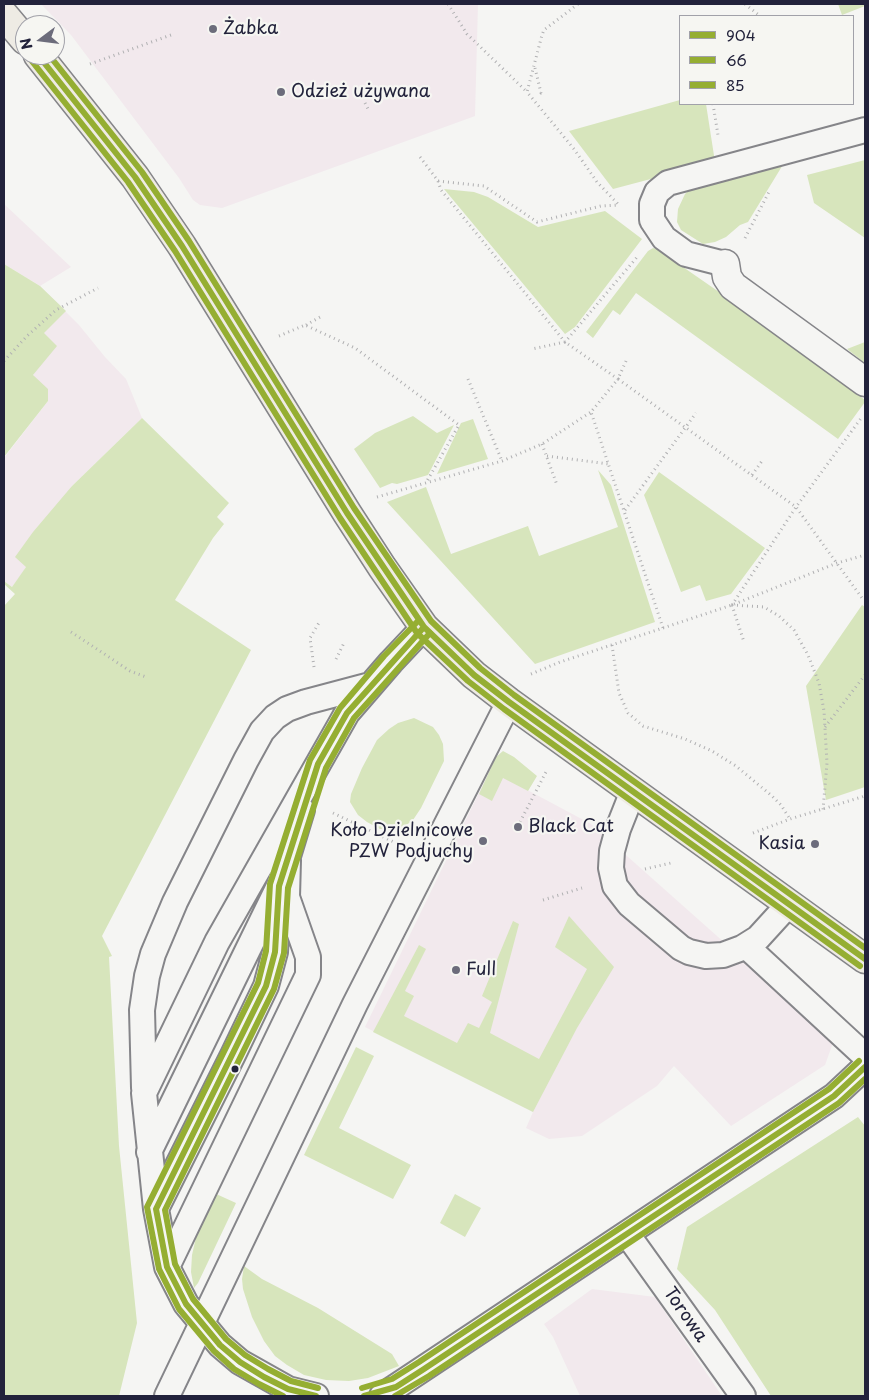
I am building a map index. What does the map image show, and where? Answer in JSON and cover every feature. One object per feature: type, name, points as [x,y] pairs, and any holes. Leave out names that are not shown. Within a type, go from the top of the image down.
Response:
[{"type":"main road","points":[[4,15],[15,28]]},
{"type":"main road","points":[[46,65],[135,177],[182,246],[362,536],[424,627],[474,675],[509,702],[865,959]]},
{"type":"street","points":[[725,264],[727,276],[733,286],[865,382]]},
{"type":"lane","points":[[725,264],[686,254],[664,238],[652,220],[652,204],[657,192],[668,183],[865,130]]},
{"type":"lane","points":[[144,1094],[217,942],[347,713],[370,685],[424,627]]},
{"type":"lane","points":[[316,1396],[288,1389],[240,1362],[220,1346],[186,1304],[167,1267],[156,1209],[149,1152],[144,1094],[142,1010],[146,976],[153,954],[175,902],[262,732],[275,717],[287,709],[370,685]]},
{"type":"lane","points":[[167,1396],[355,1004],[509,702]]},
{"type":"lane","points":[[149,1152],[279,886],[318,764]]},
{"type":"lane","points":[[633,791],[618,829],[612,851],[611,868],[615,886],[621,896],[681,948],[689,952],[715,956],[746,946],[758,938],[789,904]]},
{"type":"lane","points":[[167,1267],[308,975],[308,956],[287,898],[288,860]]},
{"type":"lane","points":[[156,1209],[266,986],[275,952],[279,886]]},
{"type":"lane","points":[[746,946],[865,1056]]},
{"type":"lane","points":[[364,1396],[389,1392],[834,1096],[865,1067]]},
{"type":"lane","name":"Torowa","points":[[627,1234],[743,1396]]},
{"type":"path","points":[[448,4],[467,34],[527,92],[574,148],[597,182],[620,205]]},
{"type":"path","points":[[527,92],[544,30],[578,4]]},
{"type":"path","points":[[745,4],[759,15]]},
{"type":"path","points":[[88,65],[171,35]]},
{"type":"path","points":[[535,68],[541,93],[544,92]]},
{"type":"path","points":[[365,102],[369,111]]},
{"type":"path","points":[[713,105],[718,134]]},
{"type":"path","points":[[745,239],[791,149]]},
{"type":"path","points":[[420,157],[438,181],[442,190],[565,342],[796,507],[865,600]]},
{"type":"path","points":[[438,181],[484,186],[537,222],[601,206],[652,204]]},
{"type":"path","points":[[532,349],[565,342],[630,267]]},
{"type":"path","points":[[4,361],[27,336],[56,310],[98,288]]},
{"type":"path","points":[[274,338],[322,316]]},
{"type":"path","points":[[305,325],[355,348],[459,424],[427,481]]},
{"type":"path","points":[[384,494],[502,461],[542,444],[591,412],[618,379],[626,361]]},
{"type":"path","points":[[468,378],[502,461]]},
{"type":"path","points":[[591,412],[663,628]]},
{"type":"path","points":[[732,605],[796,507],[865,412]]},
{"type":"path","points":[[625,511],[696,413]]},
{"type":"path","points":[[542,444],[557,485]]},
{"type":"path","points":[[547,456],[609,464]]},
{"type":"path","points":[[752,475],[762,461]]},
{"type":"path","points":[[540,670],[732,605],[837,563],[865,555]]},
{"type":"path","points":[[732,605],[744,642]]},
{"type":"path","points":[[732,605],[764,607],[779,616],[794,630],[808,655],[819,683],[825,727],[827,763],[823,810]]},
{"type":"path","points":[[315,675],[310,638],[320,621]]},
{"type":"path","points":[[71,632],[130,671],[146,677]]},
{"type":"path","points":[[612,645],[619,693],[628,712],[644,726],[685,739],[712,751],[736,766],[772,796],[781,805],[790,820]]},
{"type":"path","points":[[825,727],[865,675]]},
{"type":"path","points":[[520,822],[550,765]]},
{"type":"path","points":[[750,834],[865,796]]},
{"type":"path","points":[[326,810],[403,847]]},
{"type":"shaded area","points":[[41,4],[478,4],[475,116],[222,208],[200,205],[193,200],[179,178],[65,29],[65,15],[52,15]]},
{"type":"shaded area","points":[[4,204],[71,267],[40,286],[4,264]]},
{"type":"shaded area","points":[[40,286],[79,325],[126,379],[142,418],[72,486],[22,574],[12,587],[4,581],[4,458],[48,401],[33,376],[44,333]]},
{"type":"shaded area","points":[[490,770],[591,824],[834,1040],[825,1065],[731,1126],[674,1066],[657,1086],[582,1136],[549,1139],[526,1128],[533,1112],[365,1027]]},
{"type":"shaded area","points":[[592,1289],[655,1297],[722,1396],[580,1396],[553,1337],[544,1324]]},
{"type":"green space","points":[[838,4],[865,4],[865,6],[842,15]]},
{"type":"green space","points":[[679,100],[679,105],[706,105],[715,162],[613,189],[569,131]]},
{"type":"green space","points":[[865,160],[865,238],[814,203],[807,175]]},
{"type":"green space","points":[[784,163],[748,222],[740,225],[726,237],[715,242],[703,244],[681,230],[677,222],[678,209],[685,194],[691,188]]},
{"type":"green space","points":[[444,189],[474,192],[488,197],[538,227],[605,211],[642,239],[575,327],[565,334]]},
{"type":"green space","points":[[653,248],[735,303],[865,400],[838,439],[636,293],[620,315],[613,310],[593,338],[586,332],[648,251]]},
{"type":"green space","points":[[4,264],[40,286],[66,311],[44,333],[57,346],[33,375],[48,389],[48,401],[4,457]]},
{"type":"green space","points":[[865,342],[865,363],[847,349]]},
{"type":"green space","points":[[413,416],[437,433],[454,425],[428,475],[397,484],[392,483],[380,488],[354,449],[375,433]]},
{"type":"green space","points":[[142,418],[229,503],[217,517],[224,524],[213,538],[175,600],[251,650],[102,936],[112,956],[109,957],[119,1146],[137,1323],[119,1396],[4,1396],[4,606],[15,594],[4,584],[4,581],[12,587],[26,567],[15,557],[33,532],[72,486]]},
{"type":"green space","points":[[473,419],[488,459],[437,474],[461,423]]},
{"type":"green space","points":[[598,470],[611,485],[655,622],[535,664],[387,502],[426,487],[451,554],[528,526],[539,556],[618,527]]},
{"type":"green space","points":[[659,472],[765,548],[731,594],[706,601],[700,585],[681,592],[644,495]]},
{"type":"green space","points":[[862,605],[865,607],[865,787],[826,800],[806,686]]},
{"type":"green space","points":[[414,718],[433,727],[439,735],[443,744],[444,761],[421,808],[413,820],[397,829],[380,829],[358,815],[350,802],[351,794],[377,740],[398,723]]},
{"type":"green space","points":[[503,751],[514,757],[537,776],[528,791],[503,778],[492,801],[479,794],[496,757]]},
{"type":"green space","points":[[569,916],[614,967],[577,1028],[533,1112],[373,1032],[419,945],[426,949],[405,991],[414,996],[404,1016],[457,1043],[468,1023],[479,1028],[492,1002],[482,996],[513,921],[519,924],[490,1033],[539,1059],[587,969],[555,947]]},
{"type":"green space","points":[[356,1047],[374,1056],[339,1128],[411,1165],[393,1199],[304,1155]]},
{"type":"green space","points":[[858,1117],[865,1126],[865,1396],[771,1396],[715,1310],[677,1269],[687,1227]]},
{"type":"green space","points":[[214,1193],[236,1203],[194,1288],[191,1272],[192,1255],[197,1233]]},
{"type":"green space","points":[[455,1194],[481,1208],[465,1237],[440,1223]]},
{"type":"green space","points":[[244,1266],[262,1279],[318,1308],[392,1354],[399,1366],[368,1378],[349,1381],[326,1380],[304,1375],[287,1365],[275,1356],[264,1341],[252,1317],[243,1289]]},
{"type":"transit line","name":"66","points":[[35,65],[128,182],[175,251],[340,518],[417,633],[468,681],[504,709],[860,966]]},
{"type":"transit line","name":"904","points":[[46,65],[135,177],[182,246],[347,513],[424,627],[474,675],[509,702],[865,959]]},
{"type":"transit line","name":"85","points":[[57,65],[142,172],[189,241],[354,508],[431,621],[480,668],[514,695],[865,948]]},
{"type":"transit line","name":"85","points":[[283,1396],[234,1369],[214,1351],[179,1309],[159,1269],[147,1207],[258,983],[266,951],[270,884],[310,760],[340,708],[384,656],[418,621]]},
{"type":"transit line","name":"904","points":[[316,1396],[288,1389],[264,1377],[240,1362],[220,1345],[186,1304],[167,1267],[156,1209],[266,986],[275,952],[279,886],[318,764],[347,713],[424,627]]},
{"type":"transit line","name":"66","points":[[318,1388],[291,1381],[268,1369],[245,1355],[226,1339],[193,1299],[175,1264],[165,1210],[274,989],[284,953],[288,888],[326,768],[354,718],[430,633]]},
{"type":"transit line","name":"85","points":[[362,1388],[392,1379],[419,1362],[829,1089],[859,1061]]},
{"type":"transit line","name":"904","points":[[364,1396],[396,1387],[424,1369],[834,1096],[865,1067]]},
{"type":"transit line","name":"66","points":[[395,1396],[429,1376],[839,1103],[865,1079]]},
{"type":"place","name":"Żabka","points":[[213,29]]},
{"type":"place","name":"Odzież używana","points":[[281,92]]},
{"type":"place","name":"Black Cat","points":[[518,827]]},
{"type":"place","name":"Koło Dzielnicowe PZW Podjuchy","points":[[483,841]]},
{"type":"place","name":"Kasia","points":[[815,844]]},
{"type":"place","name":"Full","points":[[456,970]]}]
